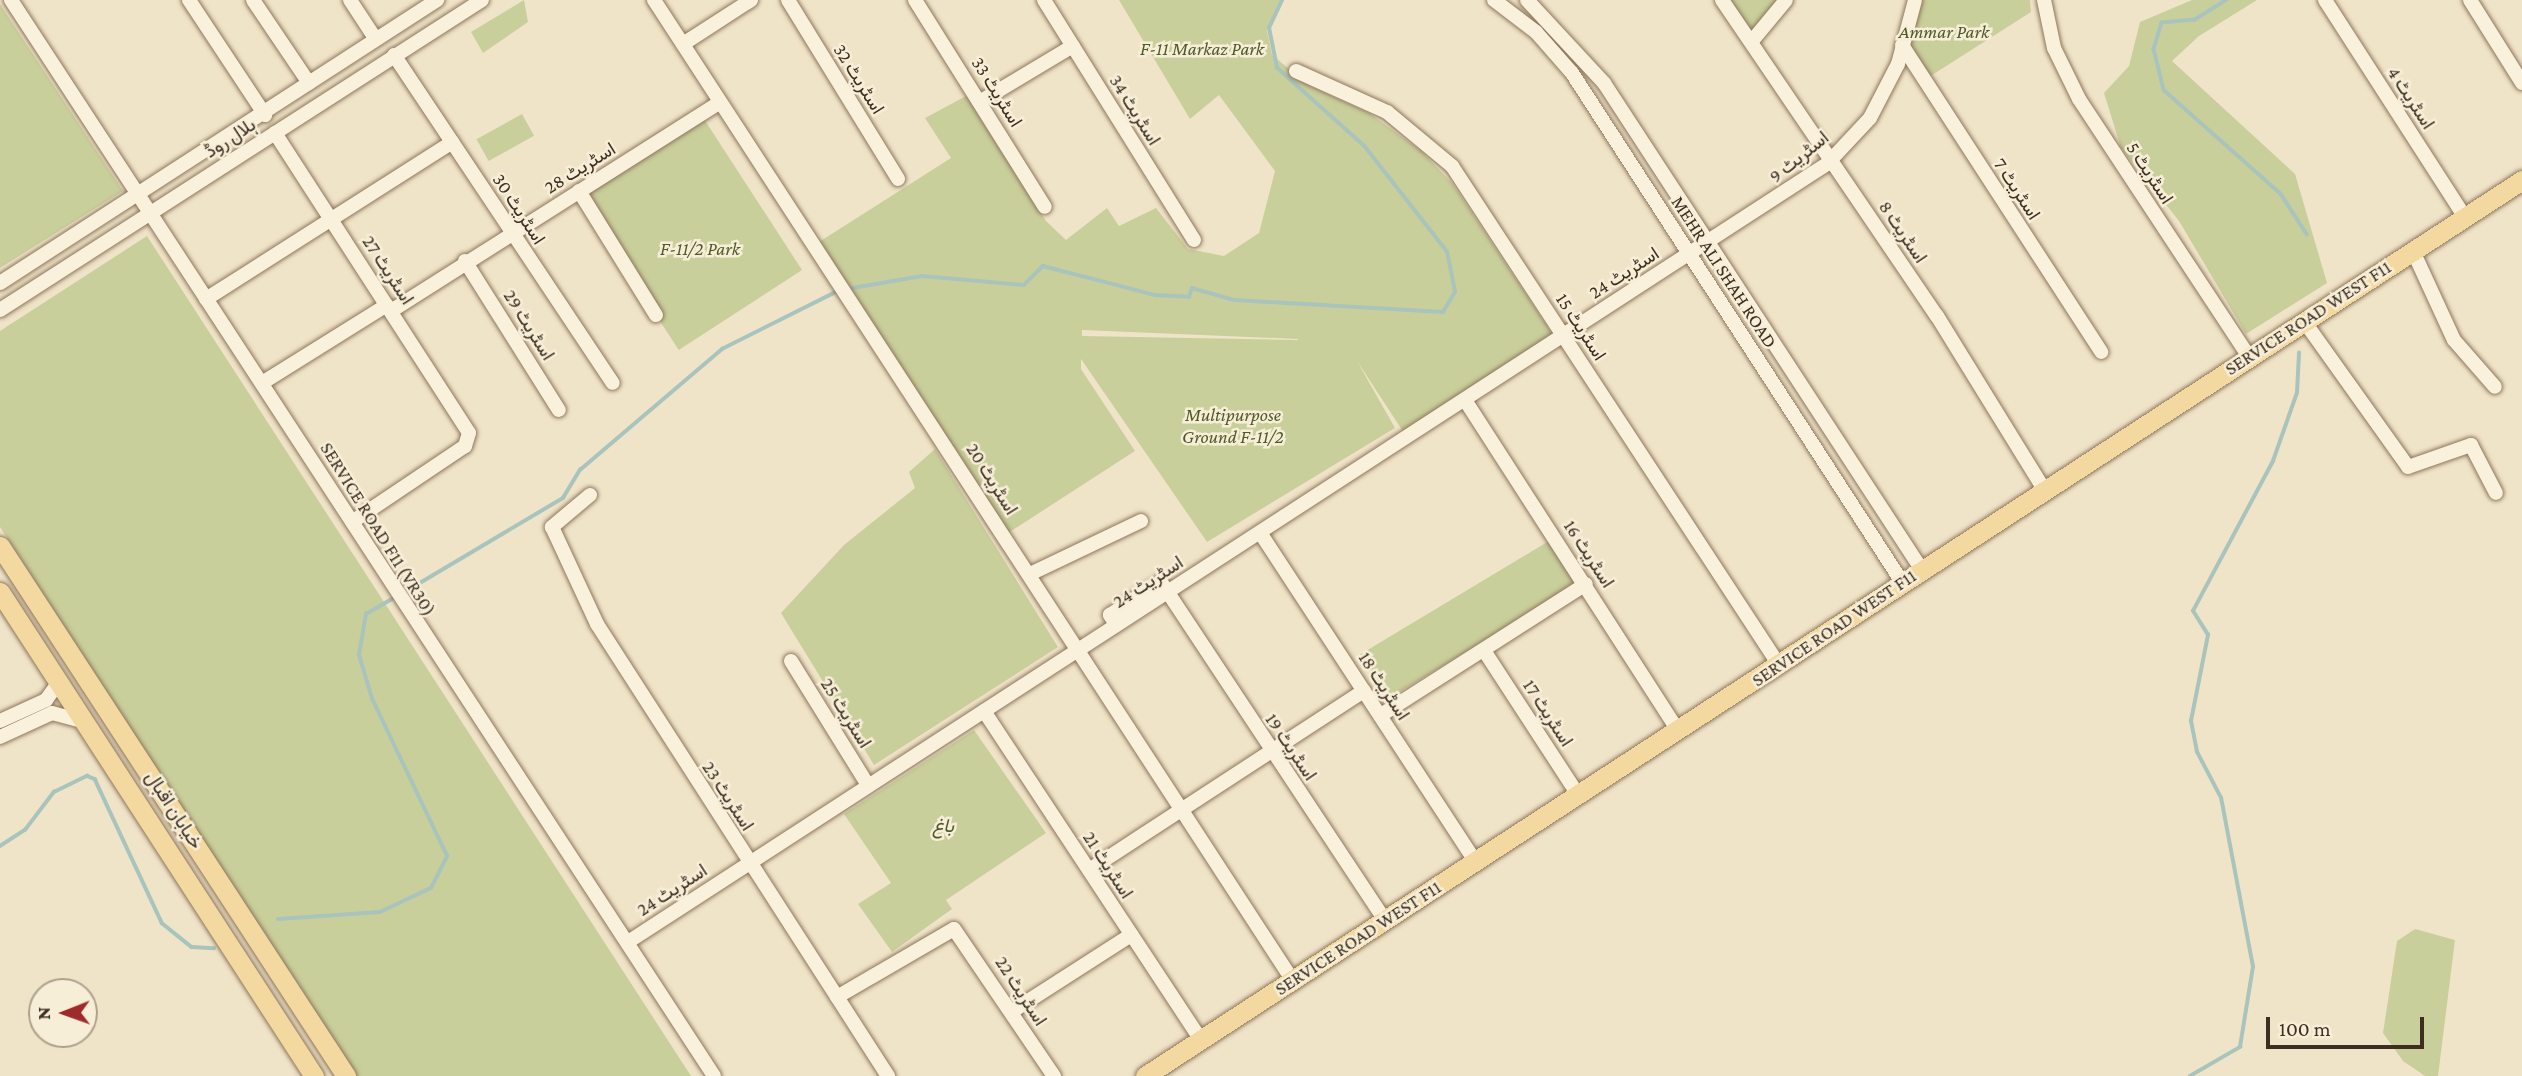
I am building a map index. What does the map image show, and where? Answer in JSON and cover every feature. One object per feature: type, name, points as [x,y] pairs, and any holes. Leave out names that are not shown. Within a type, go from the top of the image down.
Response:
[{"type":"main road","name":"SERVICE ROAD WEST F11","points":[[1145,1076],[2522,180]]},
{"type":"main road","name":"خیابان اقبال","points":[[0,545],[346,1076]]},
{"type":"main road","points":[[1,595],[23,582]]},
{"type":"main road","name":"خیابان اقبال","points":[[1,595],[314,1076]]},
{"type":"main road","points":[[114,765],[134,750]]},
{"type":"street","name":"SERVICE ROAD F11 (VR30)","points":[[11,0],[352,522],[414,625],[628,942],[714,1076]]},
{"type":"street","points":[[189,0],[265,115]]},
{"type":"street","points":[[253,0],[309,83]]},
{"type":"street","points":[[350,0],[375,38]]},
{"type":"street","name":"ہلال روڈ","points":[[0,283],[265,115],[375,38],[437,0]]},
{"type":"street","name":"ہلال روڈ","points":[[0,310],[482,0]]},
{"type":"street","name":"اسٹریٹ 20","points":[[654,0],[1293,981]]},
{"type":"street","points":[[683,44],[751,0]]},
{"type":"street","name":"اسٹریٹ 32","points":[[788,0],[898,179]]},
{"type":"street","name":"اسٹریٹ 33","points":[[915,0],[1045,206]]},
{"type":"street","name":"اسٹریٹ 34","points":[[1044,0],[1194,240]]},
{"type":"street","name":"MEHR ALI SHAH ROAD","points":[[1494,0],[1536,32],[1572,73],[1902,582]]},
{"type":"street","name":"MEHR ALI SHAH ROAD","points":[[1527,0],[1586,59],[1709,241],[1922,570]]},
{"type":"street","name":"اسٹریٹ 8","points":[[1722,0],[1832,161],[2045,491]]},
{"type":"street","points":[[1752,41],[1786,0]]},
{"type":"street","name":"اسٹریٹ 9","points":[[1689,254],[1832,161],[1870,118],[1902,46],[1915,0]]},
{"type":"street","name":"اسٹریٹ 5","points":[[2044,0],[2054,48],[2078,99],[2249,357]]},
{"type":"street","name":"اسٹریٹ 4","points":[[2325,0],[2465,217]]},
{"type":"street","points":[[2470,0],[2522,83]]},
{"type":"street","points":[[981,101],[1073,46]]},
{"type":"street","name":"اسٹریٹ 7","points":[[1902,46],[2101,352]]},
{"type":"street","name":"اسٹریٹ 30","points":[[394,55],[613,383]]},
{"type":"street","name":"اسٹریٹ 15","points":[[1296,71],[1387,112],[1430,144],[1475,197],[1779,664]]},
{"type":"street","name":"اسٹریٹ 28","points":[[262,383],[389,308],[719,103]]},
{"type":"street","name":"اسٹریٹ 27","points":[[275,133],[467,430],[465,446],[352,522]]},
{"type":"street","points":[[206,299],[452,142]]},
{"type":"street","points":[[579,191],[656,315]]},
{"type":"street","points":[[2413,251],[2454,340],[2495,387]]},
{"type":"street","name":"اسٹریٹ 24","points":[[628,942],[1689,254]]},
{"type":"street","name":"اسٹریٹ 29","points":[[465,261],[559,410]]},
{"type":"street","points":[[2304,321],[2408,467],[2470,445],[2496,493]]},
{"type":"street","name":"اسٹریٹ 16","points":[[1465,400],[1586,584],[1678,731]]},
{"type":"street","name":"اسٹریٹ 23","points":[[590,495],[552,527],[604,635],[888,1076]]},
{"type":"street","points":[[1030,575],[1141,520]]},
{"type":"street","name":"اسٹریٹ 18","points":[[1261,534],[1475,861]]},
{"type":"street","points":[[1381,715],[1485,652],[1586,584]]},
{"type":"street","name":"اسٹریٹ 19","points":[[1167,593],[1385,920]]},
{"type":"street","name":"اسٹریٹ 17","points":[[1485,652],[1579,796]]},
{"type":"street","name":"اسٹریٹ 25","points":[[791,660],[868,785]]},
{"type":"street","points":[[0,721],[46,701],[59,682]]},
{"type":"street","points":[[1089,870],[1364,691]]},
{"type":"street","name":"اسٹریٹ 21","points":[[984,711],[1201,1040]]},
{"type":"street","points":[[0,737],[52,713],[85,722]]},
{"type":"street","name":"اسٹریٹ 22","points":[[837,997],[954,929],[1054,1076]]},
{"type":"street","points":[[1011,1012],[1131,935]]},
{"type":"green space","points":[[524,0],[528,22],[483,53],[471,32]]},
{"type":"green space","points":[[1119,0],[1280,0],[1267,30],[1272,55],[1310,86],[1369,113],[1421,151],[1452,183],[1553,335],[1404,433],[1357,361],[1395,428],[1207,542],[1081,359],[1081,369],[1135,451],[1005,535],[816,244],[951,158],[925,118],[968,95],[1046,221],[1066,240],[1107,208],[1119,226],[1156,208],[1188,249],[1224,256],[1259,233],[1275,171],[1219,95],[1190,119]],"holes":[[[1082,330],[1298,339],[1082,336]]]},
{"type":"green space","points":[[1725,0],[1786,0],[1752,41]]},
{"type":"green space","name":"Ammar Park","points":[[1918,0],[2030,0],[2031,12],[1929,77],[1908,47]]},
{"type":"green space","points":[[2192,0],[2257,0],[2199,36],[2172,61],[2295,174],[2327,283],[2246,334],[2179,221],[2121,148],[2104,93],[2129,66],[2140,22]]},
{"type":"green space","points":[[0,4],[123,191],[0,268]]},
{"type":"green space","points":[[522,114],[534,136],[489,161],[477,139]]},
{"type":"green space","name":"F-11/2 Park","points":[[704,119],[802,270],[679,350],[581,199]]},
{"type":"green space","points":[[147,236],[691,1076],[353,1076],[0,527],[0,331]]},
{"type":"green space","points":[[935,449],[1058,647],[874,765],[781,613],[844,545],[915,488],[909,472]]},
{"type":"green space","points":[[1549,541],[1576,586],[1387,699],[1360,654]]},
{"type":"green space","name":"باغ","points":[[974,730],[1046,833],[946,900],[952,909],[892,952],[858,904],[891,883],[844,814]]},
{"type":"green space","points":[[2415,929],[2455,940],[2438,1076],[2425,1076],[2403,1061],[2383,1033],[2397,941]]},
{"type":"waterway","points":[[847,289],[922,276],[1024,285],[1043,266],[1155,295],[1189,297],[1192,288],[1234,300],[1443,312],[1455,292],[1447,252],[1365,147],[1277,68],[1269,28],[1282,0]]},
{"type":"waterway","points":[[2227,0],[2195,20],[2162,23],[2154,49],[2164,90],[2281,194],[2307,234]]},
{"type":"waterway","points":[[403,593],[563,498],[580,470],[722,349],[840,290]]},
{"type":"waterway","points":[[2190,1076],[2240,1047],[2253,967],[2221,798],[2197,752],[2191,721],[2208,635],[2193,611],[2273,461],[2297,393],[2299,353]]},
{"type":"waterway","points":[[278,919],[380,912],[431,888],[447,856],[372,699],[359,655],[366,614],[396,597]]},
{"type":"waterway","points":[[0,846],[25,830],[54,792],[87,776],[95,779],[162,923],[192,947],[214,948]]},
{"type":"park label","name":"F-11 Markaz Park","points":[[1202,49]]},
{"type":"park label","name":"Multipurpose Ground F-11/2","points":[[1233,426]]}]
